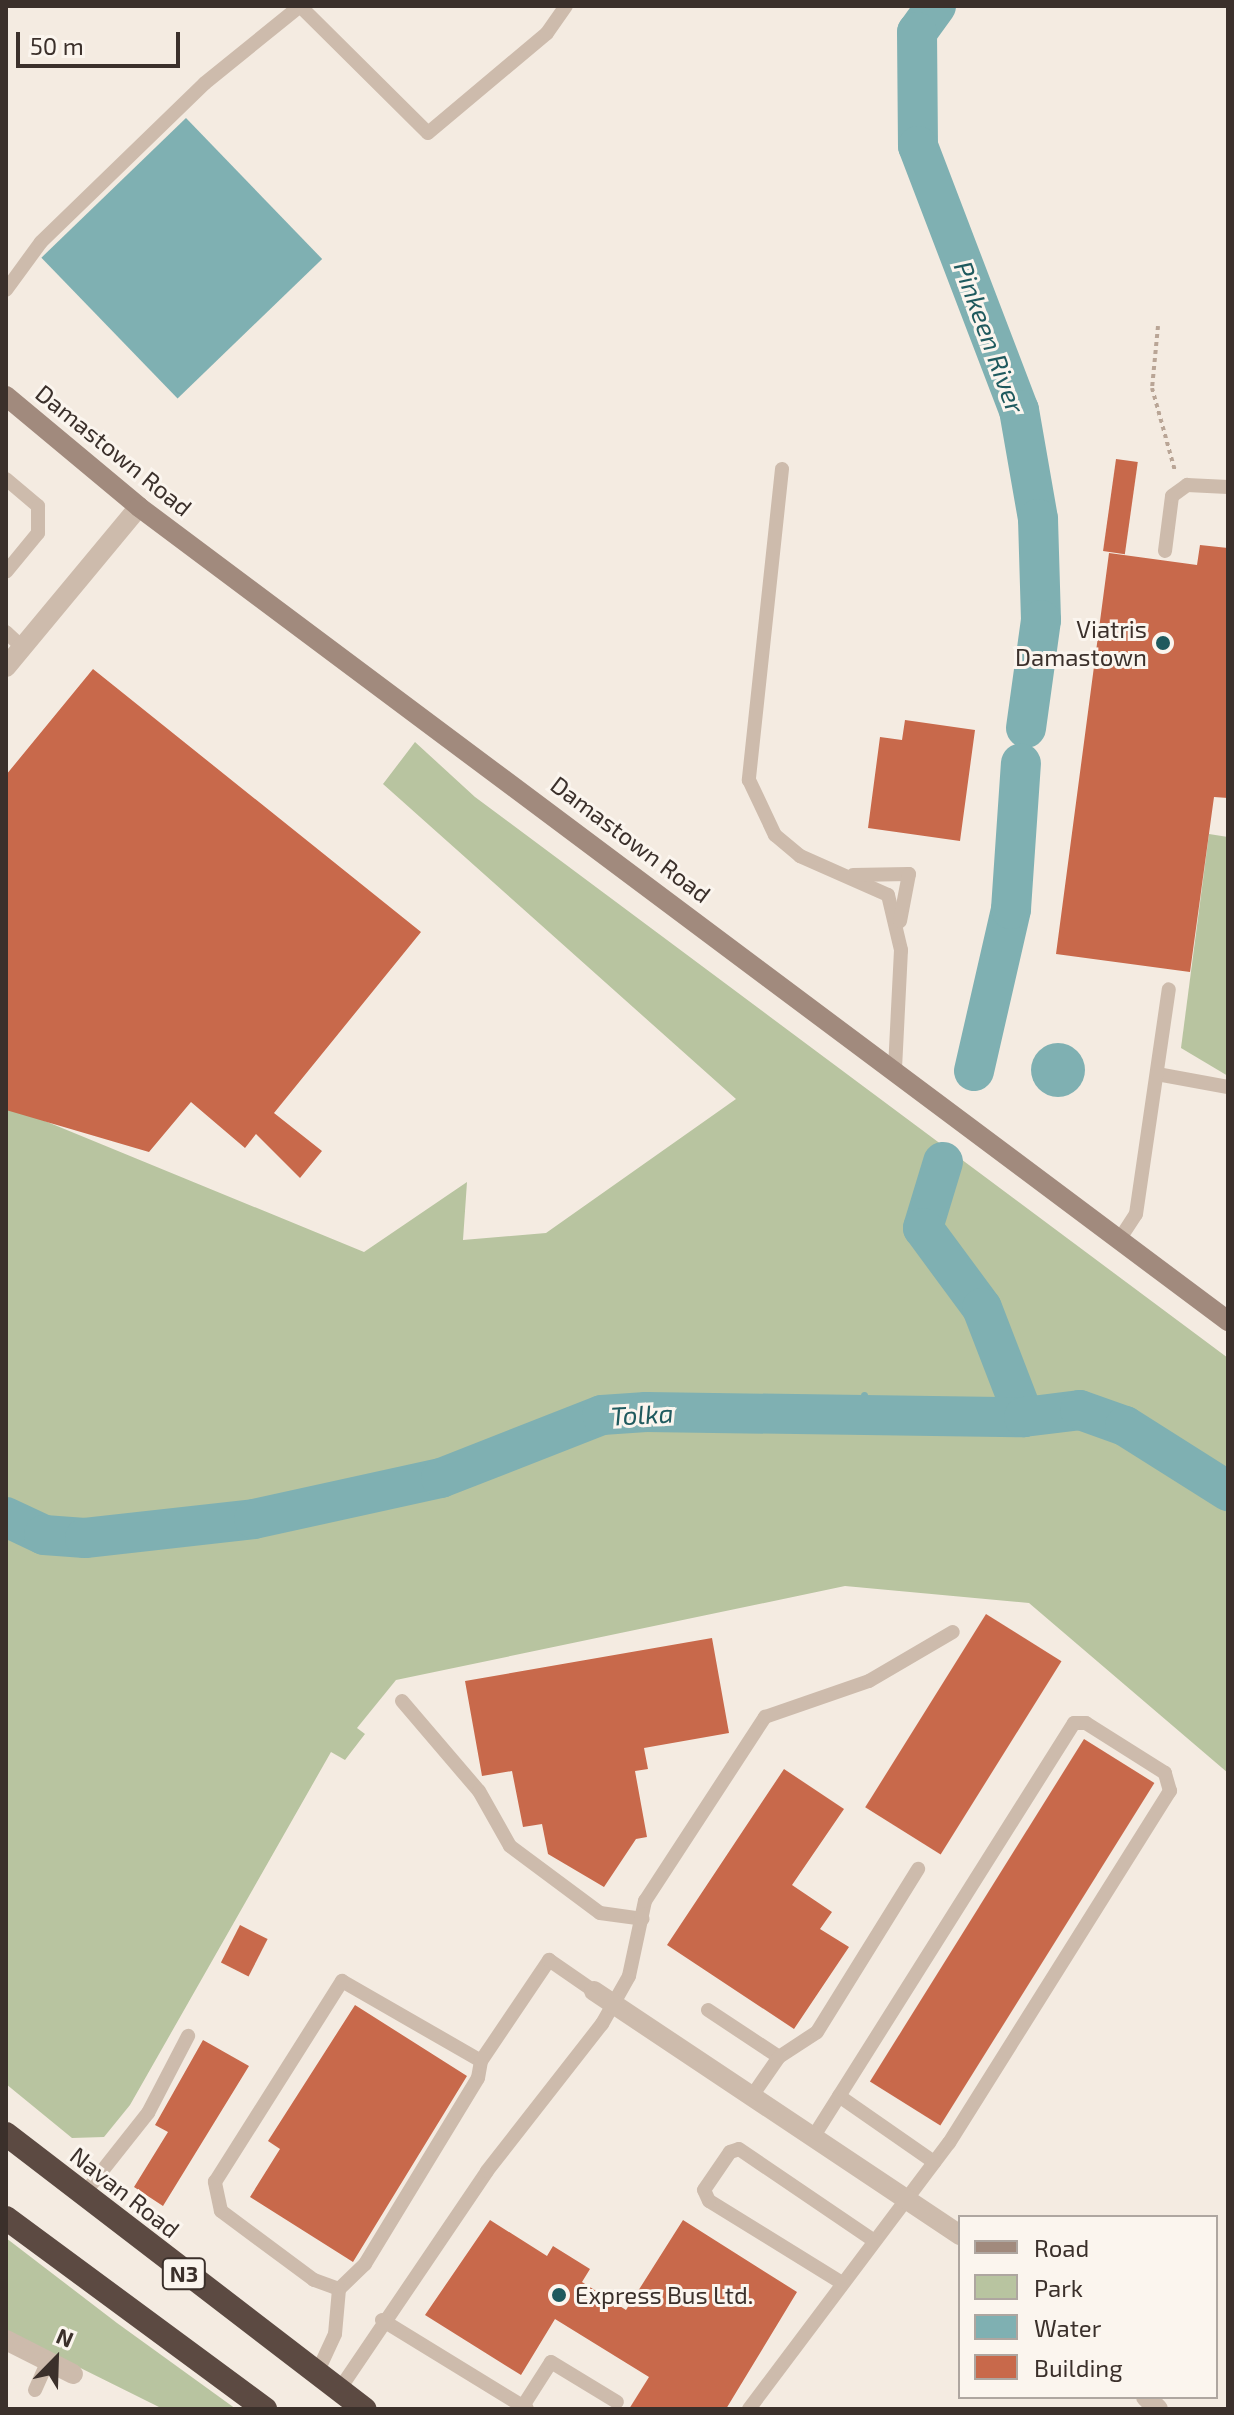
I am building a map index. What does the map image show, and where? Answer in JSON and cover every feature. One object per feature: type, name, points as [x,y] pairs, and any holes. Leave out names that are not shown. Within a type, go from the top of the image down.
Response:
[{"type":"highway","name":"Navan Road","points":[[6,2134],[365,2409]]},
{"type":"highway","name":"N3","points":[[6,2218],[265,2409]]},
{"type":"street","name":"Damastown Road","points":[[6,396],[139,507],[1121,1237],[1228,1321]]},
{"type":"street","points":[[6,667],[139,507]]},
{"type":"street","points":[[594,1991],[958,2234]]},
{"type":"street","points":[[6,2340],[73,2374]]},
{"type":"lane","points":[[6,290],[41,242],[205,83],[300,6],[428,133],[547,33],[566,6]]},
{"type":"lane","points":[[782,469],[749,780],[775,835],[800,856],[888,895],[899,931]]},
{"type":"lane","points":[[6,479],[38,506],[38,533],[6,572]]},
{"type":"lane","points":[[1165,551],[1172,496],[1180,489],[1228,487]]},
{"type":"lane","points":[[6,632],[22,647]]},
{"type":"lane","points":[[848,875],[909,874],[899,931],[895,1069]]},
{"type":"lane","points":[[1121,1237],[1136,1214],[1169,989]]},
{"type":"lane","points":[[1157,1074],[1228,1087]]},
{"type":"lane","points":[[339,2390],[382,2320],[614,2004],[643,1919],[645,1901],[765,1717],[869,1681],[953,1632]]},
{"type":"lane","points":[[402,1701],[479,1791],[510,1846],[600,1913],[643,1919]]},
{"type":"lane","points":[[749,2409],[934,2162],[1170,1791],[1165,1773],[1086,1723],[1074,1723],[813,2137]]},
{"type":"lane","points":[[752,2096],[779,2057],[817,2032],[918,1869]]},
{"type":"lane","points":[[317,2373],[335,2334],[339,2289],[365,2264],[478,2078],[481,2061],[549,1960],[594,1991]]},
{"type":"lane","points":[[339,2289],[314,2280],[221,2211],[215,2182],[342,1981],[481,2061]]},
{"type":"lane","points":[[708,2010],[779,2057]]},
{"type":"lane","points":[[83,2195],[148,2113],[188,2036]]},
{"type":"lane","points":[[839,2096],[934,2162]]},
{"type":"lane","points":[[842,2283],[709,2201],[704,2190],[730,2152],[739,2149],[873,2240]]},
{"type":"lane","points":[[382,2320],[525,2408],[551,2362],[617,2402]]},
{"type":"lane","points":[[35,2390],[47,2363]]},
{"type":"path","points":[[1158,326],[1152,388],[1180,489]]},
{"type":"green space","points":[[415,742],[475,797],[1228,1358],[1228,1773],[1029,1603],[845,1586],[396,1680],[357,1728],[365,1734],[345,1760],[331,1752],[130,2105],[104,2137],[72,2138],[6,2084],[6,1528],[32,1542],[79,1545],[204,1536],[491,1471],[606,1420],[676,1417],[1092,1419],[1126,1431],[1226,1494],[1117,1406],[688,1396],[588,1404],[471,1457],[254,1506],[77,1528],[37,1524],[6,1506],[6,1105],[364,1252],[467,1182],[463,1240],[546,1233],[736,1099],[383,784]]},
{"type":"green space","points":[[1209,834],[1228,837],[1228,1076],[1181,1048]]},
{"type":"green space","points":[[6,2238],[236,2409],[163,2409],[6,2331]]},
{"type":"water","points":[[186,118],[322,259],[178,399],[41,258]]},
{"type":"water","points":[[1058,1043],[1077,1051],[1085,1070],[1077,1089],[1058,1097],[1039,1089],[1031,1070],[1039,1051]]},
{"type":"building","points":[[1116,459],[1138,462],[1125,554],[1103,551]]},
{"type":"building","name":"Viatris Damastown","points":[[1200,545],[1228,548],[1228,798],[1214,797],[1190,972],[1056,954],[1109,553],[1197,565]]},
{"type":"building","points":[[93,669],[421,932],[274,1113],[322,1151],[300,1178],[256,1134],[245,1148],[191,1102],[149,1152],[6,1110],[6,775]]},
{"type":"building","points":[[905,720],[975,730],[960,841],[868,828],[880,737],[902,740]]},
{"type":"building","points":[[986,1614],[1061,1661],[941,1855],[865,1807]]},
{"type":"building","points":[[712,1638],[729,1733],[644,1748],[648,1769],[635,1771],[647,1837],[636,1839],[604,1887],[548,1854],[542,1824],[523,1827],[512,1771],[482,1776],[465,1681]]},
{"type":"building","points":[[1084,1739],[1154,1783],[940,2126],[870,2082]]},
{"type":"building","points":[[784,1769],[844,1809],[792,1885],[832,1912],[820,1929],[849,1947],[794,2029],[667,1945]]},
{"type":"building","points":[[240,1925],[268,1939],[249,1976],[221,1962]]},
{"type":"building","points":[[355,2005],[467,2076],[353,2262],[250,2197],[280,2149],[268,2141]]},
{"type":"building","points":[[203,2040],[249,2066],[163,2206],[134,2187],[168,2132],[155,2125]]},
{"type":"building","points":[[490,2220],[547,2256],[553,2246],[590,2269],[582,2282],[626,2310],[683,2220],[797,2292],[726,2409],[629,2409],[649,2377],[555,2319],[521,2375],[425,2315]]},
{"type":"waterway","name":"Pinkeen River","points":[[936,6],[917,32],[918,146],[1019,410],[1038,519],[1041,620],[1026,728]]},
{"type":"waterway","name":"Pinkeen River","points":[[974,1071],[1011,909],[1021,763]]},
{"type":"waterway","name":"Pinkeen River","points":[[943,1162],[923,1228],[982,1308],[1024,1417]]},
{"type":"waterway","points":[[864,1395],[864,1412]]},
{"type":"waterway","name":"Tolka","points":[[6,1517],[44,1535],[85,1538],[254,1519],[441,1478],[602,1415],[646,1412],[1024,1417],[1080,1410],[1125,1426],[1228,1491]]},
{"type":"place","name":"Viatris Damastown","points":[[1163,643]]},
{"type":"place","name":"Express Bus Ltd.","points":[[559,2295]]}]
